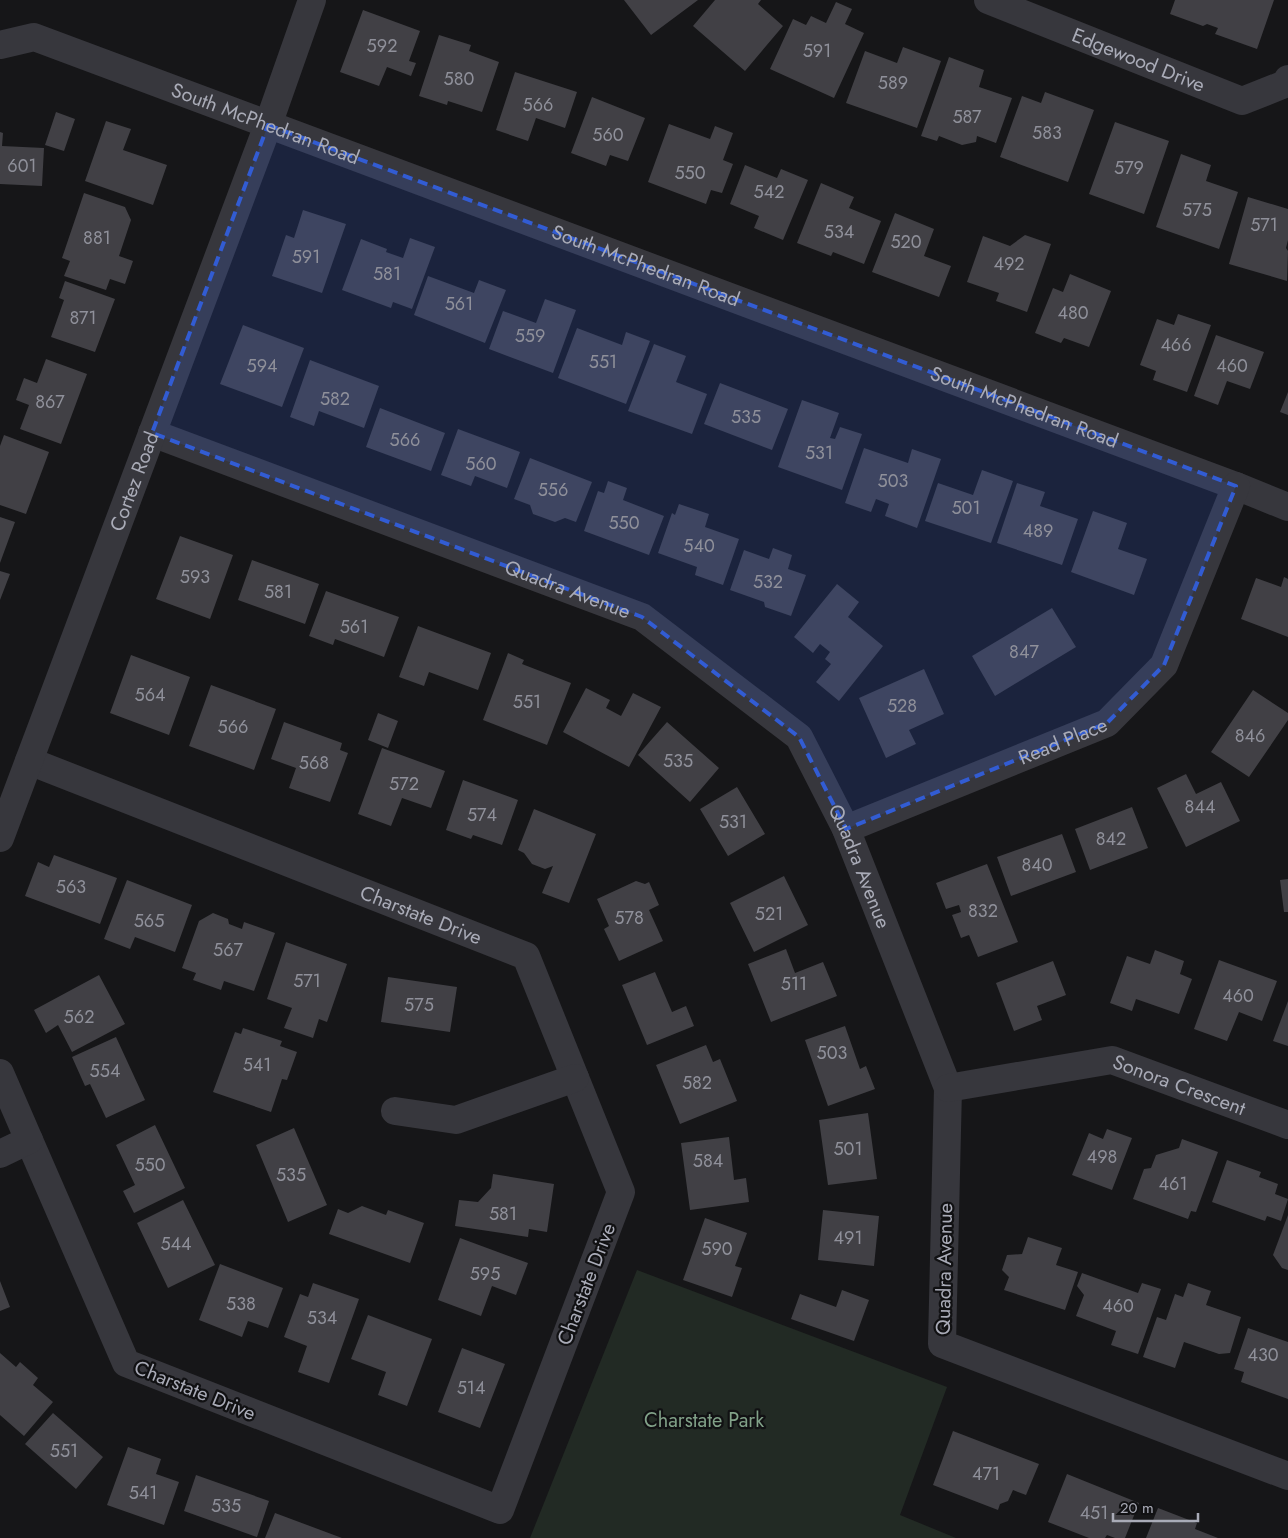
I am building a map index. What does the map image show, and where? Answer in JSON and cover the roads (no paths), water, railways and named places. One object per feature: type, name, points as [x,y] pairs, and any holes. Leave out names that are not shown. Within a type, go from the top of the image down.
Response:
[{"type":"street","name":"Cortez Road","points":[[0,838],[268,125],[312,0]]},
{"type":"street","name":"Edgewood Drive","points":[[988,0],[1242,101],[1285,84],[1288,79]]},
{"type":"street","name":"South McPhedran Road","points":[[0,45],[34,37],[1288,507]]},
{"type":"street","name":"Quadra Avenue","points":[[152,433],[642,617],[799,737],[846,829],[948,1088],[942,1344],[1288,1476]]},
{"type":"street","name":"Read Place","points":[[846,829],[1107,723],[1164,665],[1236,486]]},
{"type":"street","name":"Charstate Drive","points":[[29,761],[526,956],[621,1192],[500,1510],[126,1363],[29,1140]]},
{"type":"street","name":"Sonora Crescent","points":[[948,1088],[1112,1060],[1288,1125]]},
{"type":"street","points":[[0,1073],[29,1140],[0,1154]]},
{"type":"street","points":[[396,1111],[456,1120],[575,1078]]},
{"type":"park label","name":"Charstate Park","points":[[704,1420]]}]
